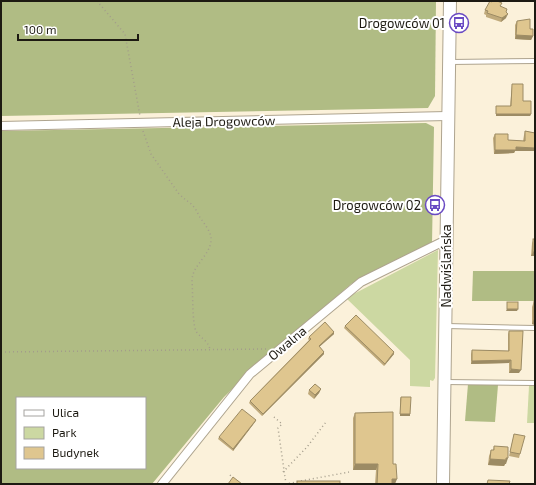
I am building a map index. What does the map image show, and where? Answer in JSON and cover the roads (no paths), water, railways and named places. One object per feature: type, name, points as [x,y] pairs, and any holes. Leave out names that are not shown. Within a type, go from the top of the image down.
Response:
[{"type":"main road","name":"Nadwiślańska","points":[[443,484],[447,116],[450,1]]},
{"type":"street","name":"Aleja Drogowców","points":[[1,126],[447,116]]},
{"type":"street","name":"Owalna","points":[[162,484],[245,380],[280,349],[361,282],[446,240]]},
{"type":"lane","points":[[448,62],[535,61]]},
{"type":"lane","points":[[445,326],[535,328]]},
{"type":"lane","points":[[445,382],[535,383]]},
{"type":"place","name":"Drogowców 01","points":[[459,23]]},
{"type":"place","name":"Drogowców 02","points":[[435,205]]}]
